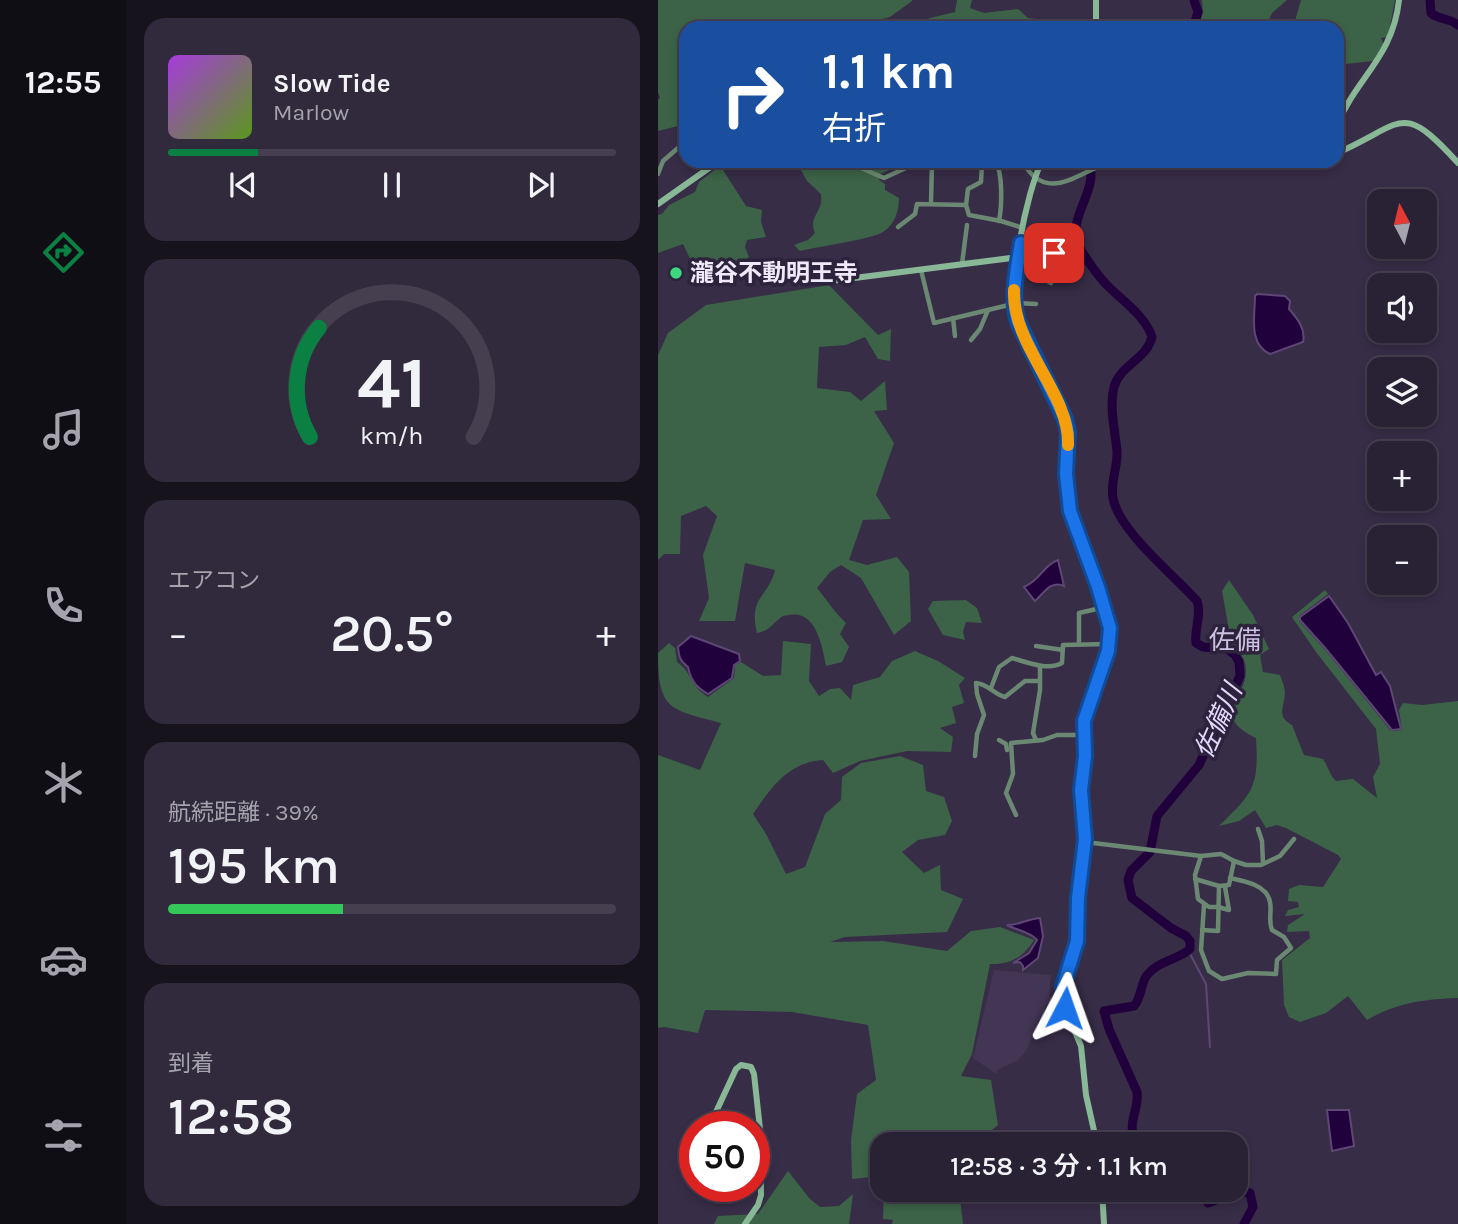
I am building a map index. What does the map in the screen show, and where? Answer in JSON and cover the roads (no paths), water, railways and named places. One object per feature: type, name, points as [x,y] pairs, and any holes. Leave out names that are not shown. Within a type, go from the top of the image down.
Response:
[{"type":"main road","points":[[1096,0],[1096,21]]},
{"type":"main road","points":[[1344,111],[1385,49],[1395,23],[1399,0]]},
{"type":"main road","points":[[1344,149],[1391,125],[1406,122],[1414,123],[1425,130],[1457,160]]},
{"type":"main road","points":[[658,204],[709,168]]},
{"type":"main road","points":[[1038,168],[1034,177],[1023,228],[1014,305],[1018,322],[1065,419],[1068,432],[1066,474],[1070,511],[1110,628],[1109,644],[1086,711],[1081,790],[1085,842],[1078,898],[1077,941],[1065,980],[1063,997],[1081,1046],[1086,1095],[1094,1132]]},
{"type":"main road","points":[[831,281],[1019,257]]},
{"type":"main road","points":[[716,1111],[736,1069],[741,1065],[751,1067],[754,1074],[758,1111]]},
{"type":"main road","points":[[745,1224],[759,1202]]},
{"type":"main road","points":[[1102,1202],[1104,1224]]},
{"type":"street","points":[[658,174],[663,161],[679,147]]},
{"type":"street","points":[[861,168],[884,178],[905,168]]},
{"type":"street","points":[[931,204],[932,168]]},
{"type":"street","points":[[982,168],[981,182],[972,184],[968,189],[966,205],[969,215],[999,220],[1023,228]]},
{"type":"street","points":[[999,168],[999,186],[1003,195],[999,220]]},
{"type":"street","points":[[1026,168],[1030,174],[1043,182],[1061,184],[1096,168]]},
{"type":"street","points":[[898,227],[915,214],[917,204],[966,205]]},
{"type":"street","points":[[962,264],[967,225]]},
{"type":"street","points":[[1021,243],[1037,247],[1044,245],[1048,238]]},
{"type":"street","points":[[1044,245],[1054,253]]},
{"type":"street","points":[[1019,257],[1024,266],[1051,283]]},
{"type":"street","points":[[921,269],[934,323],[1027,302],[1035,304]]},
{"type":"street","points":[[971,340],[989,310]]},
{"type":"street","points":[[953,318],[955,336]]},
{"type":"street","points":[[1079,644],[1079,613],[1105,607]]},
{"type":"street","points":[[990,688],[999,667],[1012,658],[1040,666],[1061,665],[1063,645],[1109,644]]},
{"type":"street","points":[[1036,646],[1063,649]]},
{"type":"street","points":[[1037,741],[1033,733],[1040,666]]},
{"type":"street","points":[[975,756],[976,734],[984,715],[976,683],[1005,697],[1025,681],[1040,681]]},
{"type":"street","points":[[1016,815],[1006,793],[1013,774],[1009,745],[1013,741],[1037,741],[1057,735],[1084,735]]},
{"type":"street","points":[[999,740],[1006,744],[1010,752]]},
{"type":"street","points":[[1258,829],[1262,841],[1263,864]]},
{"type":"street","points":[[1085,842],[1200,856],[1221,854],[1246,865],[1263,864],[1280,856],[1294,839]]},
{"type":"street","points":[[1200,856],[1195,879],[1198,899],[1209,908],[1229,910],[1222,886]]},
{"type":"street","points":[[1195,879],[1222,886],[1229,885],[1234,861]]},
{"type":"street","points":[[1204,905],[1201,950],[1206,968],[1223,979],[1248,973],[1276,975],[1277,960],[1291,948],[1284,937],[1272,930],[1269,918],[1270,902],[1261,887],[1230,878]]},
{"type":"street","points":[[1202,930],[1218,931],[1222,886]]},
{"type":"waterway","name":"佐備川","points":[[1194,0],[1198,12],[1195,21]]},
{"type":"waterway","points":[[1430,0],[1431,13],[1458,25]]},
{"type":"waterway","name":"佐備川","points":[[1090,168],[1088,192],[1077,223],[1078,244],[1099,276],[1138,315],[1152,337],[1145,351],[1122,373],[1114,387],[1112,411],[1117,457],[1112,486],[1113,498],[1117,511],[1136,538],[1197,601],[1199,612],[1196,643],[1203,647],[1227,649],[1239,662],[1240,676],[1199,765],[1157,816],[1150,852],[1131,871],[1128,880],[1132,898],[1190,941],[1190,949],[1157,966],[1147,975],[1134,1006],[1104,1011],[1109,1029],[1137,1092],[1133,1132]]},
{"type":"waterway","points":[[1189,952],[1206,984],[1210,1047]]},
{"type":"waterway","name":"佐備川","points":[[1244,1224],[1253,1207],[1248,1193]]},
{"type":"waterway","name":"佐備川","points":[[1207,1202],[1211,1202]]},
{"type":"place","name":"瀧谷不動明王寺","points":[[676,273]]},
{"type":"district","name":"佐備","points":[[1235,640]]}]
